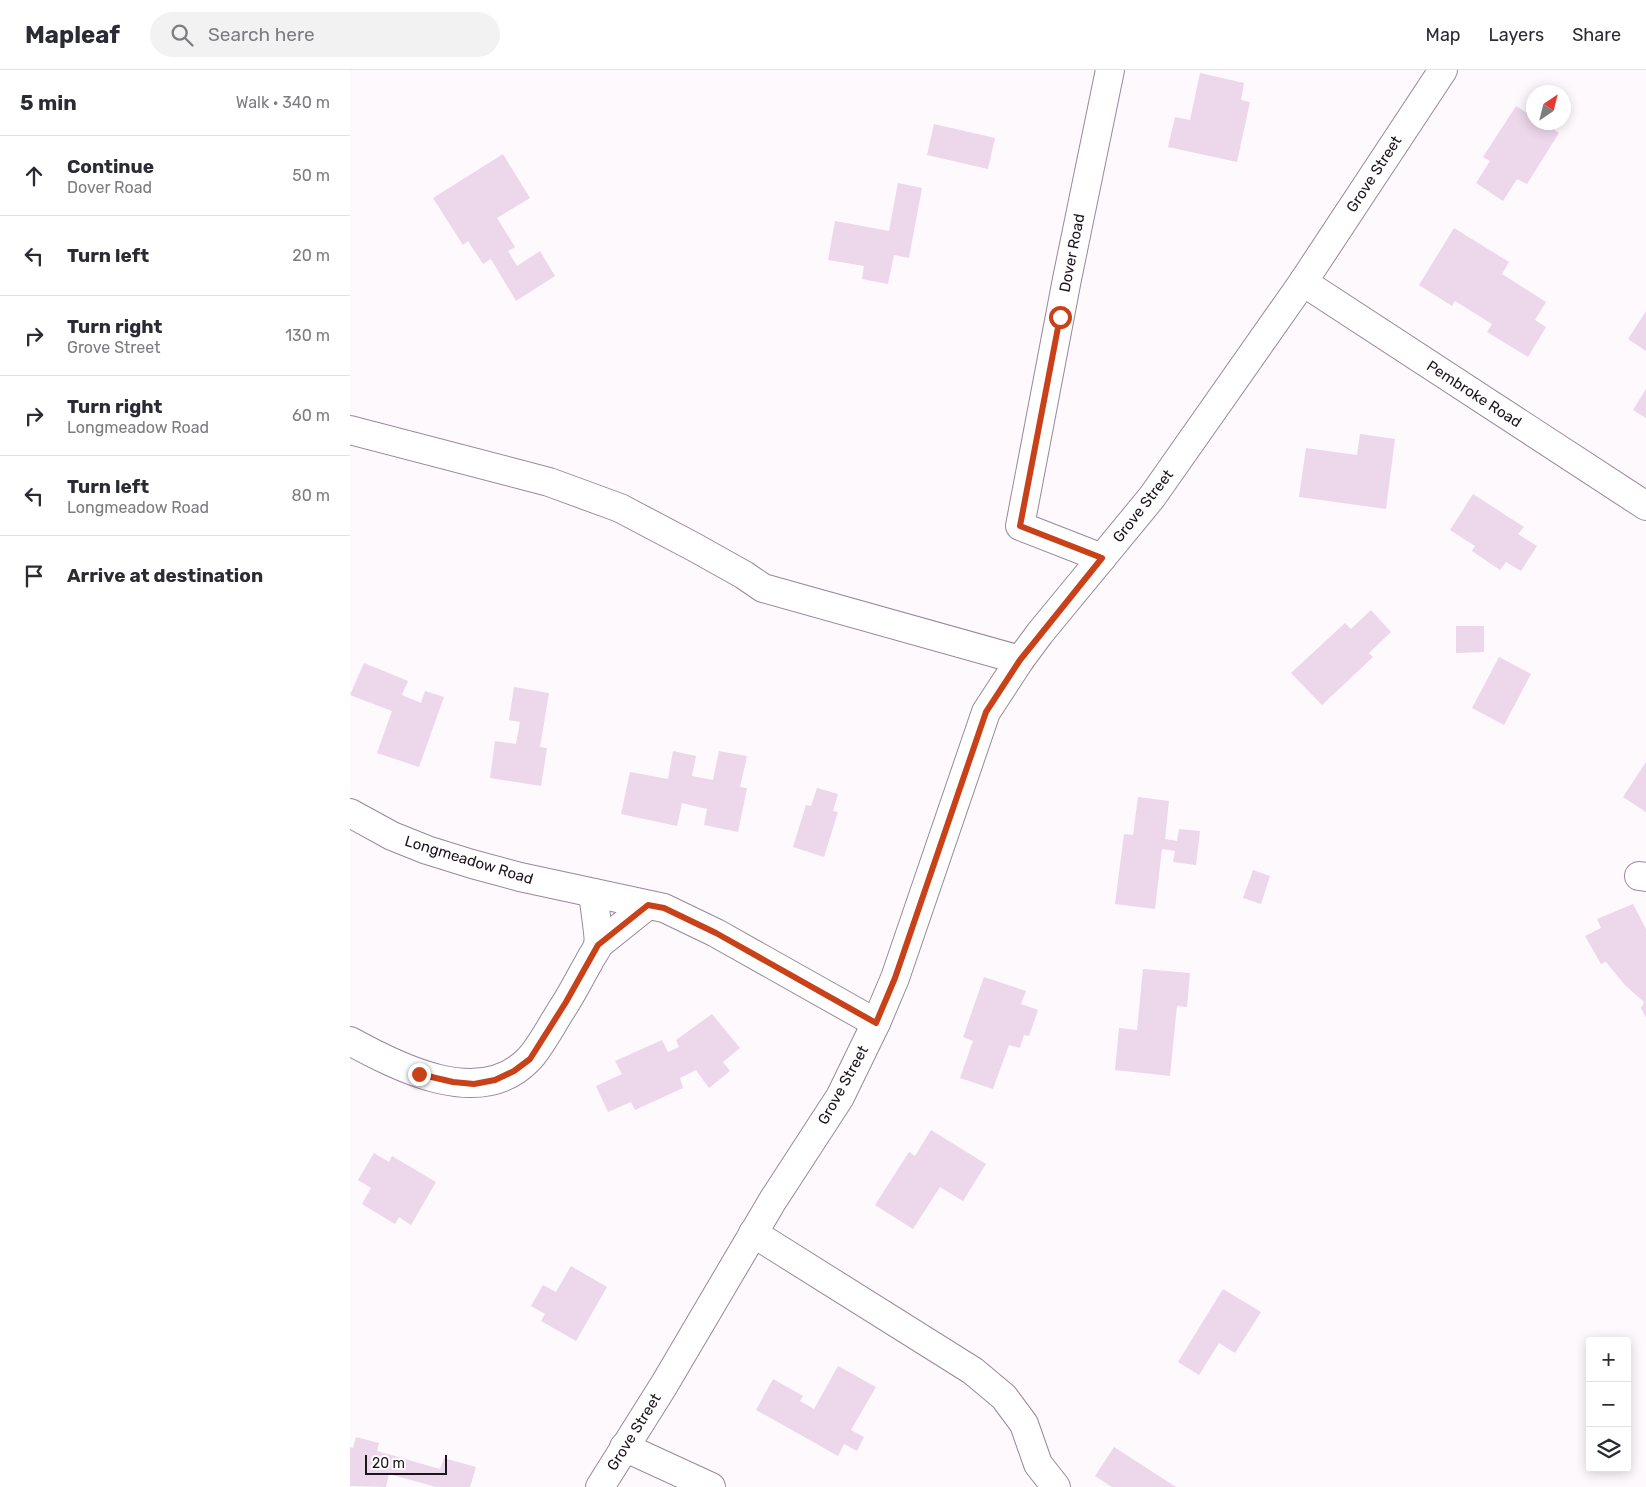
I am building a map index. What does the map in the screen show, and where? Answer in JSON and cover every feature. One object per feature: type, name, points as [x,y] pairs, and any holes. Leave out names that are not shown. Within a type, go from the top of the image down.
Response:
[{"type":"street","name":"Dover Road","points":[[1102,558],[1020,526],[1067,279],[1110,70]]},
{"type":"street","name":"Grove Street","points":[[600,1487],[664,1385],[773,1200],[840,1097],[876,1023],[895,978],[986,712],[1020,660],[1152,497],[1303,282],[1443,70]]},
{"type":"street","name":"Pembroke Road","points":[[1303,282],[1646,506]]},
{"type":"street","points":[[350,430],[549,482],[620,508],[694,547],[763,588],[1020,660]]},
{"type":"street","name":"Longmeadow Road","points":[[350,813],[392,836],[427,850],[520,877],[664,908],[716,933],[876,1023]]},
{"type":"street","points":[[593,893],[598,945]]},
{"type":"street","points":[[350,1041],[386,1061],[419,1074],[453,1082],[474,1084],[495,1080],[514,1071],[530,1059],[566,1002],[598,945],[648,905]]},
{"type":"street","points":[[754,1233],[979,1376],[1004,1397],[1024,1424],[1038,1464],[1056,1487]]},
{"type":"street","points":[[624,1447],[711,1487]]},
{"type":"building","points":[[1200,73],[1244,83],[1241,100],[1250,102],[1237,162],[1168,147],[1175,117],[1190,120]]},
{"type":"building","points":[[1516,106],[1526,112],[1526,130],[1555,130],[1559,133],[1527,184],[1517,179],[1503,201],[1476,183],[1490,161],[1483,157]]},
{"type":"building","points":[[934,124],[995,138],[988,169],[927,155]]},
{"type":"building","points":[[503,154],[530,198],[497,218],[515,247],[508,251],[517,266],[540,251],[555,276],[516,301],[491,259],[483,264],[468,241],[463,245],[433,198]]},
{"type":"building","points":[[898,183],[922,188],[909,258],[894,255],[888,284],[862,279],[864,266],[828,260],[835,221],[889,231]]},
{"type":"building","points":[[1454,228],[1509,262],[1502,274],[1546,302],[1535,320],[1546,327],[1528,357],[1487,332],[1492,324],[1455,301],[1452,306],[1419,285]]},
{"type":"building","points":[[1646,311],[1646,351],[1628,339]]},
{"type":"building","points":[[1646,389],[1646,418],[1633,410]]},
{"type":"building","points":[[1360,434],[1395,439],[1386,509],[1299,497],[1306,448],[1357,455]]},
{"type":"building","points":[[1473,494],[1524,527],[1518,534],[1537,546],[1521,571],[1506,562],[1500,570],[1472,551],[1475,546],[1450,530]]},
{"type":"building","points":[[1371,610],[1391,632],[1369,653],[1373,657],[1322,705],[1291,673],[1345,623],[1351,629]]},
{"type":"building","points":[[1456,626],[1484,626],[1484,652],[1456,653]]},
{"type":"building","points":[[1499,657],[1531,674],[1504,725],[1472,708]]},
{"type":"building","points":[[364,663],[408,681],[402,695],[421,703],[425,691],[444,697],[419,767],[377,753],[392,711],[350,695]]},
{"type":"building","points":[[514,687],[549,693],[540,747],[547,748],[541,786],[490,778],[495,741],[516,744],[520,722],[509,720]]},
{"type":"building","points":[[673,751],[696,756],[692,776],[713,780],[719,751],[747,756],[740,787],[747,788],[738,832],[704,825],[707,809],[682,803],[677,826],[621,814],[630,772],[668,779]]},
{"type":"building","points":[[1646,762],[1646,812],[1623,797]]},
{"type":"building","points":[[817,788],[838,794],[833,811],[838,812],[824,857],[793,847],[806,805],[811,806]]},
{"type":"building","points":[[1138,797],[1169,801],[1165,839],[1177,841],[1179,829],[1200,831],[1196,865],[1173,862],[1175,851],[1162,849],[1155,909],[1115,904],[1124,834],[1133,835]]},
{"type":"building","points":[[1253,870],[1270,876],[1261,904],[1243,898]]},
{"type":"building","points":[[1633,904],[1646,929],[1646,1018],[1641,1008],[1644,1002],[1624,984],[1606,962],[1601,964],[1585,936],[1601,928],[1597,919]]},
{"type":"building","points":[[1143,969],[1190,973],[1187,1007],[1177,1006],[1170,1076],[1115,1070],[1119,1028],[1137,1030]]},
{"type":"building","points":[[984,977],[1026,991],[1021,1004],[1038,1010],[1029,1036],[1024,1035],[1020,1048],[1009,1045],[993,1089],[960,1078],[973,1041],[963,1037]]},
{"type":"building","points":[[712,1014],[740,1048],[723,1062],[730,1071],[709,1088],[696,1070],[680,1078],[683,1088],[635,1110],[631,1102],[608,1112],[596,1086],[622,1074],[615,1061],[662,1040],[668,1052],[679,1047],[676,1040]]},
{"type":"building","points":[[931,1130],[986,1164],[963,1201],[940,1187],[913,1229],[875,1205],[909,1152],[915,1156]]},
{"type":"building","points":[[374,1153],[389,1162],[392,1156],[436,1182],[411,1225],[399,1217],[395,1224],[362,1204],[371,1188],[358,1180]]},
{"type":"building","points":[[571,1266],[607,1287],[576,1341],[541,1321],[545,1314],[531,1306],[543,1285],[556,1292]]},
{"type":"building","points":[[1223,1289],[1261,1312],[1235,1353],[1219,1343],[1199,1375],[1178,1362]]},
{"type":"building","points":[[838,1366],[876,1387],[851,1430],[864,1437],[857,1451],[844,1444],[838,1456],[756,1410],[773,1379],[803,1396],[800,1401],[814,1409]]},
{"type":"building","points":[[356,1437],[379,1443],[377,1451],[440,1469],[444,1458],[476,1467],[470,1487],[436,1487],[389,1474],[386,1487],[350,1486],[350,1447],[353,1448]]},
{"type":"building","points":[[1114,1447],[1176,1487],[1112,1487],[1095,1476]]},
{"type":"route","points":[[419,1074],[453,1082],[474,1084],[495,1080],[514,1071],[530,1059],[566,1002],[598,945],[648,905],[664,908],[716,933],[876,1023],[895,978],[986,712],[1040,633],[1102,558],[1020,526],[1060,317]]}]
